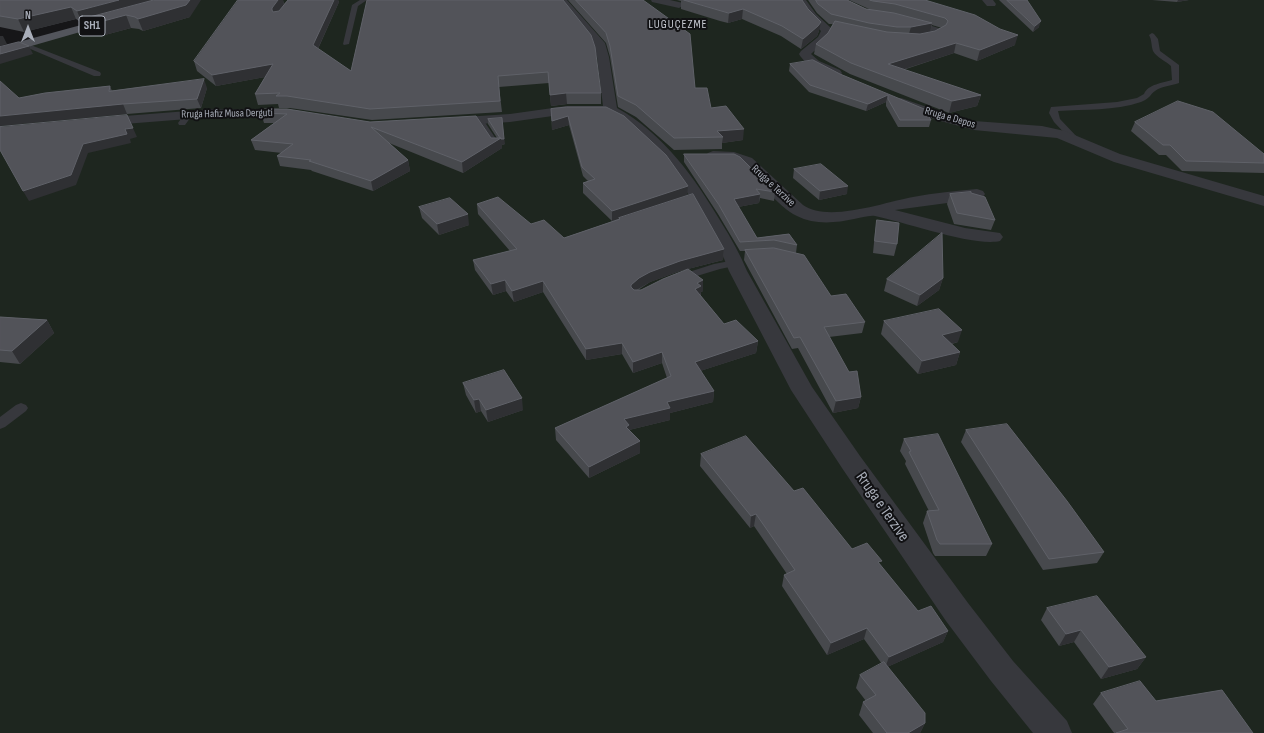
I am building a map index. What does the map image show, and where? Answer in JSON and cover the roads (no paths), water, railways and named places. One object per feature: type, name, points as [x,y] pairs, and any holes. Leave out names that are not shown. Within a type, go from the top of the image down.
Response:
[{"type":"main road","name":"SH1","points":[[0,46],[130,13],[0,51]]},
{"type":"street","points":[[436,122],[479,120],[567,110],[610,110],[603,57],[599,42],[562,0]]},
{"type":"street","points":[[656,0],[679,5]]},
{"type":"street","points":[[801,0],[814,18],[830,26],[825,36],[808,50],[805,54],[806,57],[848,79]]},
{"type":"street","points":[[893,18],[934,34]]},
{"type":"street","name":"Rruga e Depos","points":[[892,98],[938,116],[983,127],[1047,131],[1074,138],[1096,150],[1112,156],[1142,164],[1206,186],[1264,201]]},
{"type":"street","name":"Rruga e Terzive","points":[[610,110],[687,157],[716,156],[740,158],[753,166],[800,211],[810,215],[831,217],[921,201],[976,194]]},
{"type":"street","name":"Rruga Hafiz Musa Derguti","points":[[84,123],[186,119],[265,113],[304,115]]},
{"type":"street","name":"Rruga e Terzive","points":[[687,157],[692,199],[738,258],[802,390],[916,556],[957,612],[1002,671],[1055,733]]},
{"type":"street","name":"Rruga e Terzive","points":[[876,210],[943,228],[994,237]]},
{"type":"lane","points":[[346,44],[355,5],[364,0]]},
{"type":"lane","name":"Rruga e Depos","points":[[1074,138],[1057,120],[1053,113],[1054,109],[1129,102],[1146,97],[1149,91],[1155,86],[1167,85],[1176,81],[1175,66],[1158,52],[1156,49],[1156,42],[1152,35]]},
{"type":"lane","points":[[23,44],[97,74]]},
{"type":"lane","points":[[479,120],[496,145]]},
{"type":"lane","points":[[668,282],[738,258]]},
{"type":"lane","points":[[0,424],[21,408]]},
{"type":"district","name":"LUGUÇEZME","points":[[678,25]]}]
